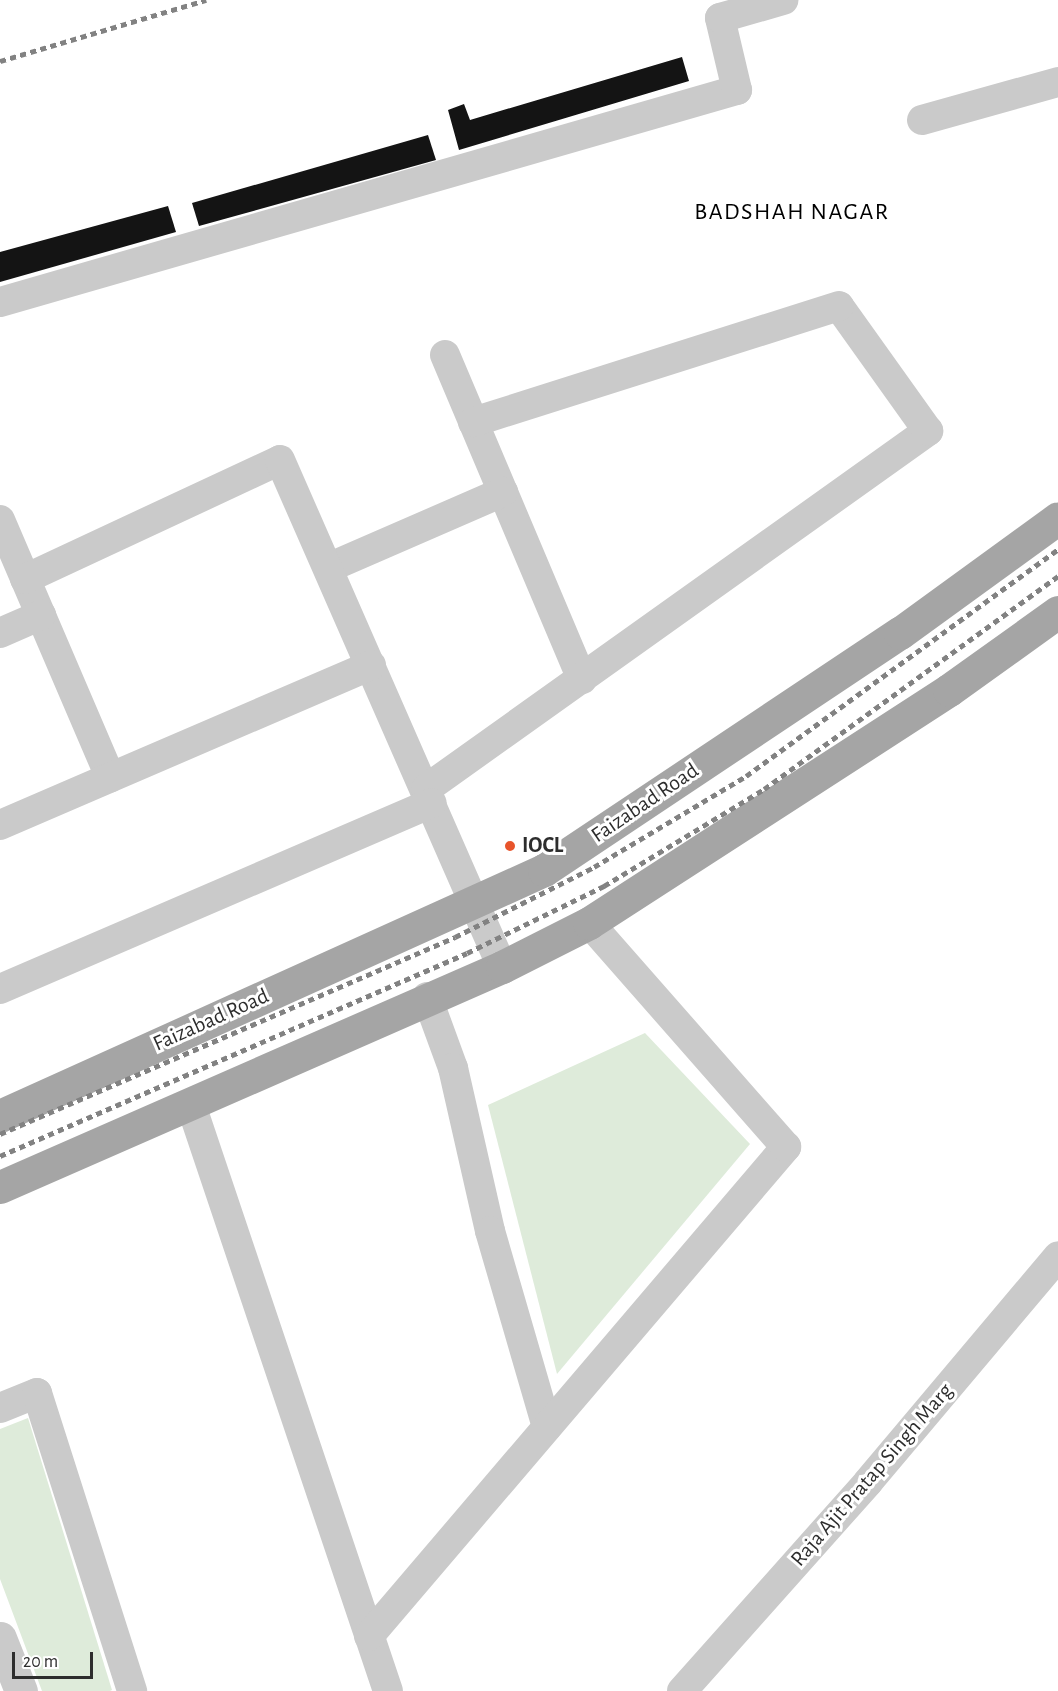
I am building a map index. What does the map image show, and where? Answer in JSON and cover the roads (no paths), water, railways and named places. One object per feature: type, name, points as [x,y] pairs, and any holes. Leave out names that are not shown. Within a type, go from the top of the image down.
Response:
[{"type":"main road","name":"Faizabad Road","points":[[0,1116],[544,870],[900,633],[1058,518]]},
{"type":"main road","points":[[0,1187],[191,1105],[427,997],[502,967],[589,923],[949,690],[1058,612]]},
{"type":"street","points":[[0,302],[737,90],[720,18],[783,0]]},
{"type":"street","points":[[921,120],[1058,82]]},
{"type":"street","points":[[0,989],[429,796],[582,679],[928,431],[839,306],[473,422]]},
{"type":"street","points":[[445,355],[582,679]]},
{"type":"street","points":[[25,579],[280,460],[502,967]]},
{"type":"street","points":[[328,567],[503,492]]},
{"type":"street","points":[[0,520],[110,777]]},
{"type":"street","points":[[0,633],[41,615]]},
{"type":"street","points":[[0,825],[371,665]]},
{"type":"street","points":[[369,1636],[786,1147],[589,923]]},
{"type":"street","points":[[427,997],[453,1068],[489,1231],[547,1428]]},
{"type":"street","points":[[191,1105],[388,1691]]},
{"type":"street","name":"Raja Ajit Pratap Singh Marg","points":[[682,1691],[868,1482],[1058,1256]]},
{"type":"street","points":[[0,1408],[37,1393],[132,1691]]},
{"type":"street","points":[[0,1638],[21,1691]]},
{"type":"railway","points":[[0,61],[206,0]]},
{"type":"railway","points":[[0,1134],[455,937],[594,867],[746,776],[1058,549]]},
{"type":"railway","points":[[0,1156],[467,953],[604,886],[764,789],[1058,576]]},
{"type":"place","name":"IOCL","points":[[510,846]]},
{"type":"district","name":"BADSHAH NAGAR","points":[[792,213]]}]
